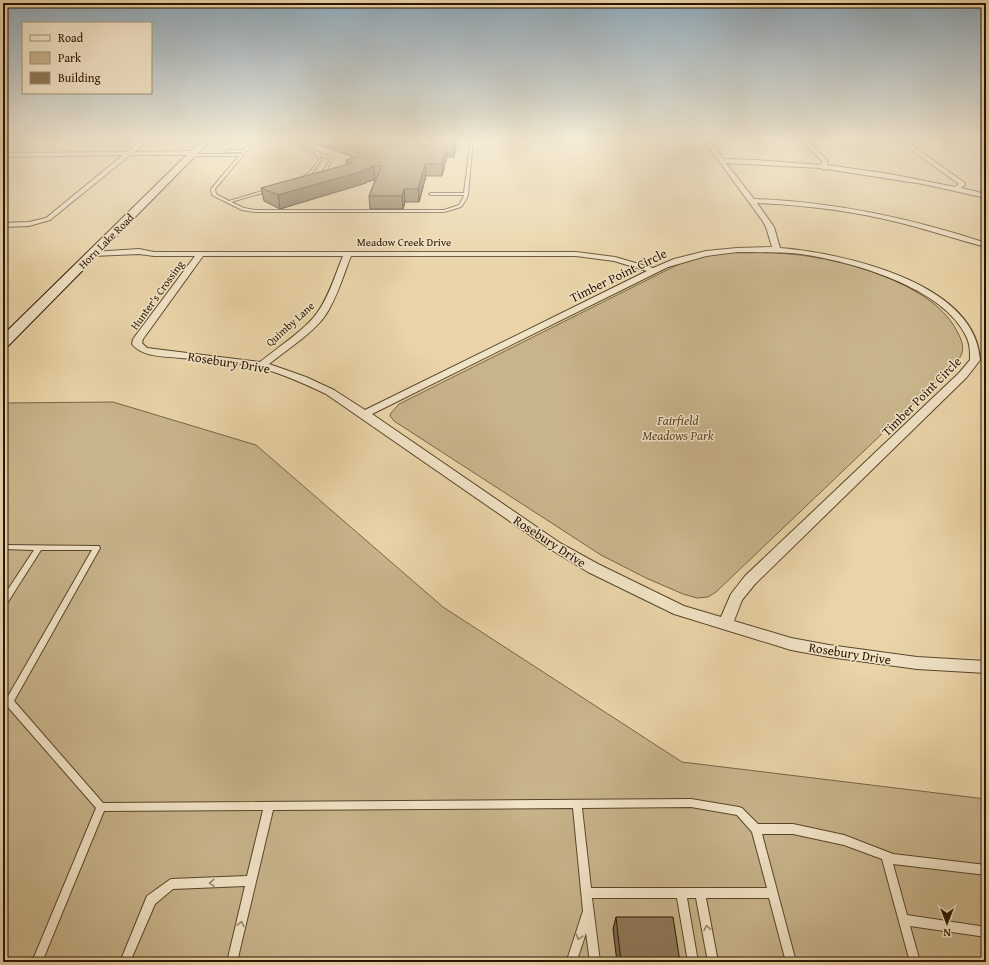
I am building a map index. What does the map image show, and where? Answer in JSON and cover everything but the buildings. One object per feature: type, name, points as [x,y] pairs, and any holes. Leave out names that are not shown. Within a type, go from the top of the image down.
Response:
[{"type":"main road","name":"Horn Lake Road","points":[[3,343],[163,184]]},
{"type":"street","points":[[3,225],[35,223],[48,219],[91,184]]},
{"type":"street","points":[[741,184],[770,227],[777,250]]},
{"type":"street","points":[[926,184],[986,196]]},
{"type":"street","points":[[956,190],[964,184]]},
{"type":"street","points":[[753,201],[794,203],[872,214],[940,230],[986,245]]},
{"type":"street","name":"Timber Point Circle","points":[[364,414],[587,304],[652,270],[677,261],[712,253],[741,250],[777,250],[817,256],[863,266],[896,278],[928,293],[960,319],[968,331],[974,347],[975,360],[963,375],[750,580],[736,598],[726,624]]},
{"type":"street","name":"Meadow Creek Drive","points":[[92,254],[117,254],[123,256],[144,256],[154,254],[589,254],[615,259],[652,270]]},
{"type":"street","name":"Hunter's Crossing","points":[[142,348],[137,344],[138,339],[201,254]]},
{"type":"street","name":"Quimby Lane","points":[[262,365],[308,328],[321,315],[330,298],[348,254]]},
{"type":"street","name":"Rosebury Drive","points":[[142,348],[159,353],[215,358],[262,365],[302,379],[323,389],[364,414],[556,546],[592,568],[664,603],[791,644],[917,664],[986,667]]},
{"type":"street","points":[[975,360],[986,362]]},
{"type":"lane","points":[[217,184],[213,189],[214,195],[243,209],[262,212],[437,212],[460,206],[466,194],[467,184]]},
{"type":"lane","points":[[228,202],[275,188]]},
{"type":"lane","points":[[431,194],[466,194]]},
{"type":"lane","points":[[3,547],[97,548],[6,702],[100,807],[691,804],[738,811],[756,830],[791,962]]},
{"type":"lane","points":[[3,603],[39,548]]},
{"type":"lane","points":[[577,804],[587,893],[587,912],[595,962]]},
{"type":"lane","points":[[232,962],[270,806]]},
{"type":"lane","points":[[37,962],[100,807]]},
{"type":"lane","points":[[756,830],[793,830],[837,838],[892,859],[986,870]]},
{"type":"lane","points":[[886,857],[915,962]]},
{"type":"lane","points":[[125,962],[151,900],[170,884],[251,881]]},
{"type":"lane","points":[[587,893],[773,893]]},
{"type":"lane","points":[[681,894],[693,962]]},
{"type":"lane","points":[[700,894],[713,962]]},
{"type":"lane","points":[[574,962],[573,957],[587,912]]},
{"type":"lane","points":[[904,920],[986,932]]},
{"type":"green space","name":"Fairfield Meadows Park","points":[[735,252],[761,252],[812,257],[854,266],[889,278],[923,296],[937,307],[949,319],[958,333],[963,350],[959,359],[951,368],[716,592],[708,597],[697,598],[683,594],[646,578],[601,555],[394,421],[390,416],[399,404],[683,262],[705,256]]},
{"type":"green space","points":[[113,402],[256,445],[443,607],[682,762],[986,799],[986,962],[3,962],[3,403]]}]
